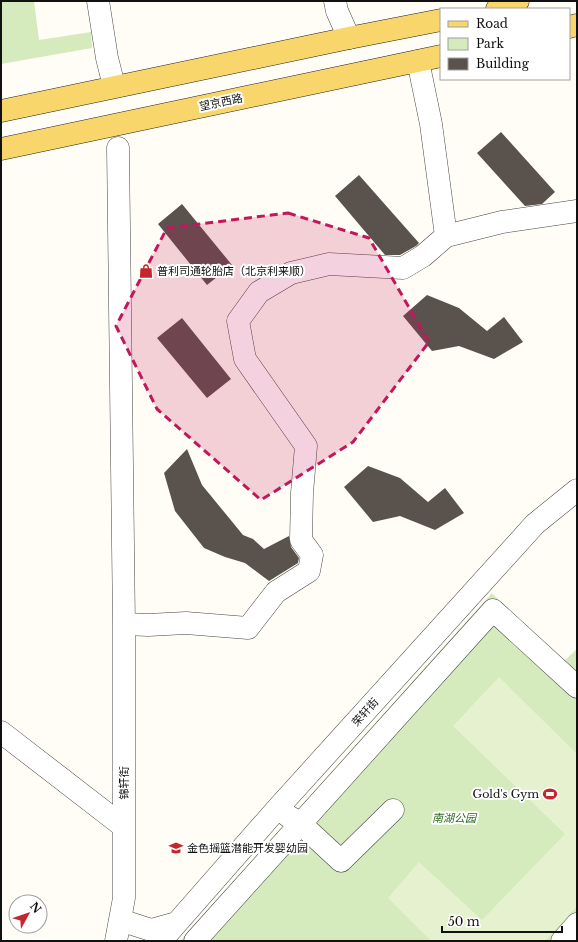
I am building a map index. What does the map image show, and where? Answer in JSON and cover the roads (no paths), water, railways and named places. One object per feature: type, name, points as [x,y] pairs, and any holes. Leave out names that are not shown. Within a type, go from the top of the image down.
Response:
[{"type":"main road","points":[[500,8],[518,1]]},
{"type":"main road","points":[[1,111],[114,86],[440,20]]},
{"type":"main road","name":"望京西路","points":[[1,149],[440,56]]},
{"type":"street","points":[[98,1],[107,58],[114,86]]},
{"type":"street","points":[[334,1],[349,38]]},
{"type":"street","points":[[418,61],[431,124],[446,236]]},
{"type":"street","name":"锦轩街","points":[[116,941],[124,898],[124,624],[118,148]]},
{"type":"street","points":[[124,624],[148,625],[186,622],[248,628],[276,592],[309,571],[312,555],[301,540],[302,493],[306,446],[245,359],[238,321],[259,292],[291,272],[329,264],[402,268],[423,256],[446,236],[502,222],[577,211]]},
{"type":"street","name":"荣轩街","points":[[161,941],[176,922],[276,810],[536,524],[577,490]]},
{"type":"street","points":[[195,941],[493,610],[577,687]]},
{"type":"street","points":[[1,732],[124,827]]},
{"type":"street","points":[[276,810],[300,823],[341,861],[394,810]]},
{"type":"street","points":[[120,920],[151,930],[176,922]]},
{"type":"street","points":[[562,941],[577,924]]},
{"type":"place","name":"普利司通轮胎店（北京利来顺）","points":[[146,271]]},
{"type":"place","name":"Gold's Gym","points":[[550,794]]},
{"type":"place","name":"金色摇篮潜能开发婴幼园","points":[[176,848]]},
{"type":"park label","name":"南湖公园","points":[[454,818]]}]
